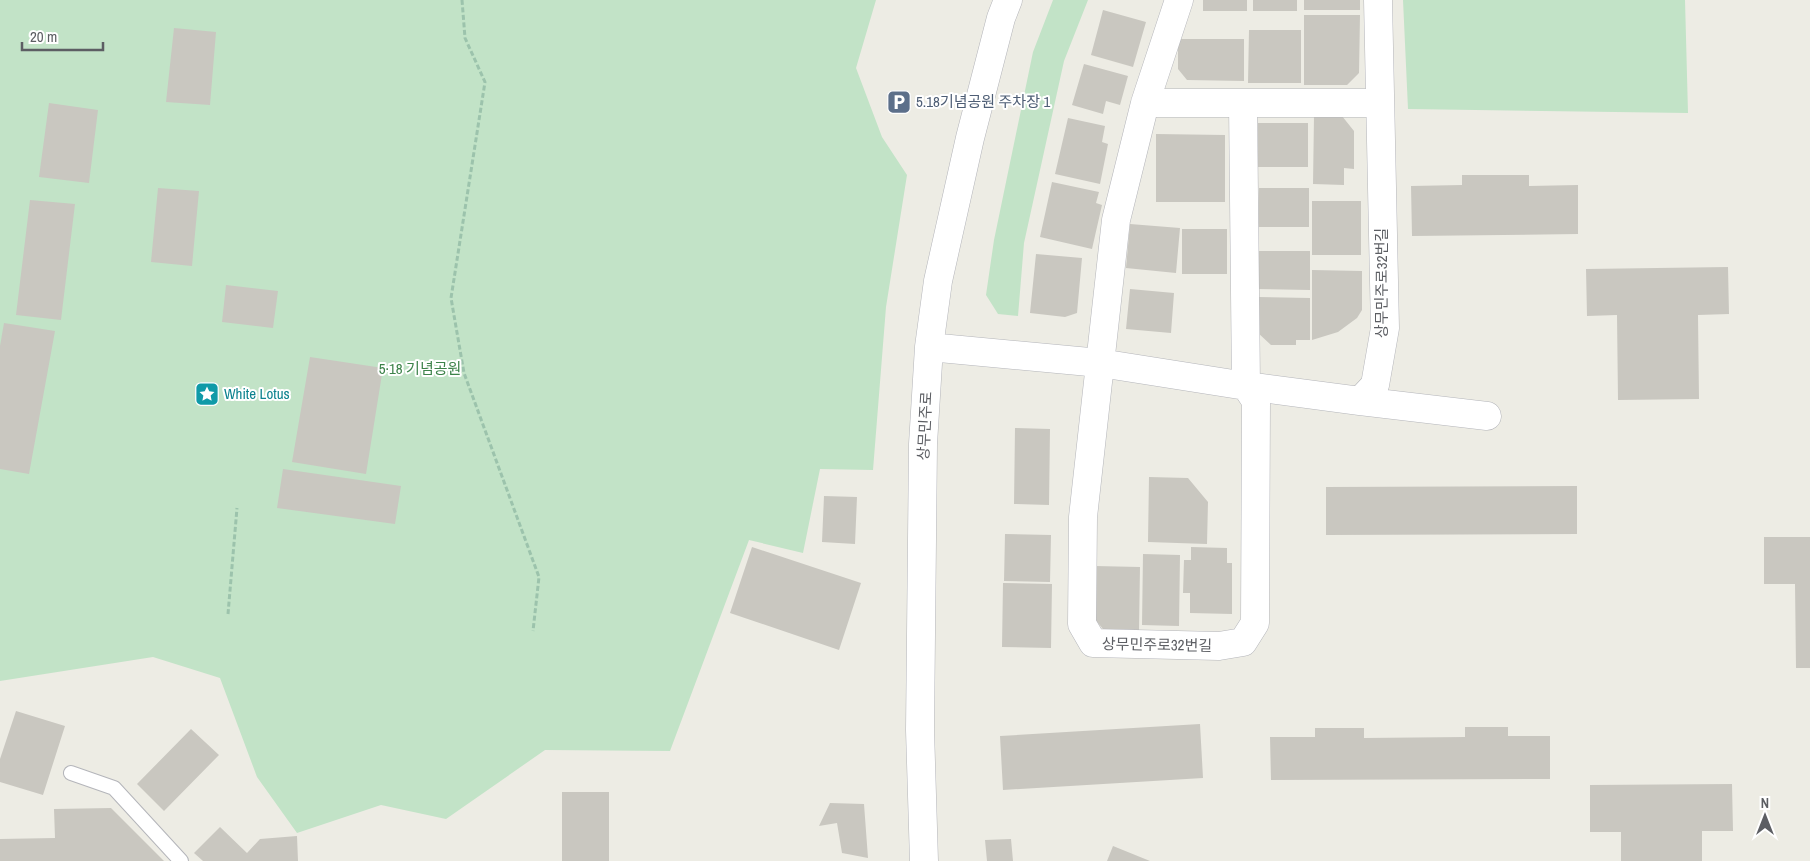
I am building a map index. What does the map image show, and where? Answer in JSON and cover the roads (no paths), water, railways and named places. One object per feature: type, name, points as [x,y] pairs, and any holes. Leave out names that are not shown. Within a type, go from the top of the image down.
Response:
[{"type":"street","name":"상무민주로","points":[[924,861],[920,730],[922,464],[929,348],[938,281],[968,147],[1001,18],[1008,0]]},
{"type":"street","name":"상무민주로32번길","points":[[1179,0],[1145,103],[1116,220],[1083,517],[1082,624],[1093,643],[1219,646],[1243,642],[1255,623],[1256,401],[1246,386],[1243,103]]},
{"type":"street","name":"상무민주로32번길","points":[[1360,402],[1375,385],[1384,328],[1378,0]]},
{"type":"street","points":[[1145,103],[1379,103]]},
{"type":"street","points":[[929,348],[1100,363],[1360,402],[1487,416]]},
{"type":"lane","points":[[71,773],[114,788],[181,861]]},
{"type":"place","name":"5.18기념공원 주차장 1","points":[[899,102]]},
{"type":"place","name":"White Lotus","points":[[207,394]]},
{"type":"park label","name":"5·18 기념공원","points":[[420,369]]}]
